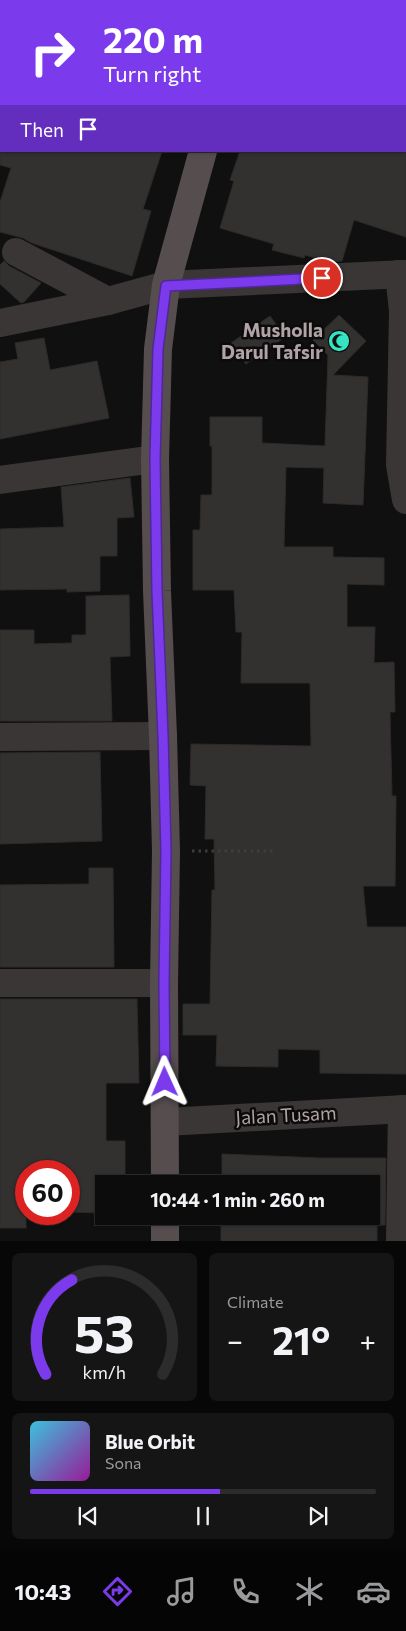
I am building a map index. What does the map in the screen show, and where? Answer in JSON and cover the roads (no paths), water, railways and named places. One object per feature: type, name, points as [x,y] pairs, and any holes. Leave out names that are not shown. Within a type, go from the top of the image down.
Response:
[{"type":"main road","points":[[165,1175],[164,983],[166,851],[157,591],[155,459],[158,349],[166,286],[203,152]]},
{"type":"main road","points":[[165,1225],[165,1241]]},
{"type":"street","points":[[16,252],[108,301]]},
{"type":"street","points":[[0,323],[108,301],[166,286],[403,274],[400,465],[406,500]]},
{"type":"street","points":[[0,480],[155,459]]},
{"type":"street","points":[[0,737],[163,736]]},
{"type":"street","points":[[0,983],[164,983]]},
{"type":"street","points":[[400,1241],[404,1109]]},
{"type":"street","name":"Jalan Tusam","points":[[165,1122],[404,1109]]},
{"type":"place","name":"Musholla Darul Tafsir","points":[[339,341]]}]
